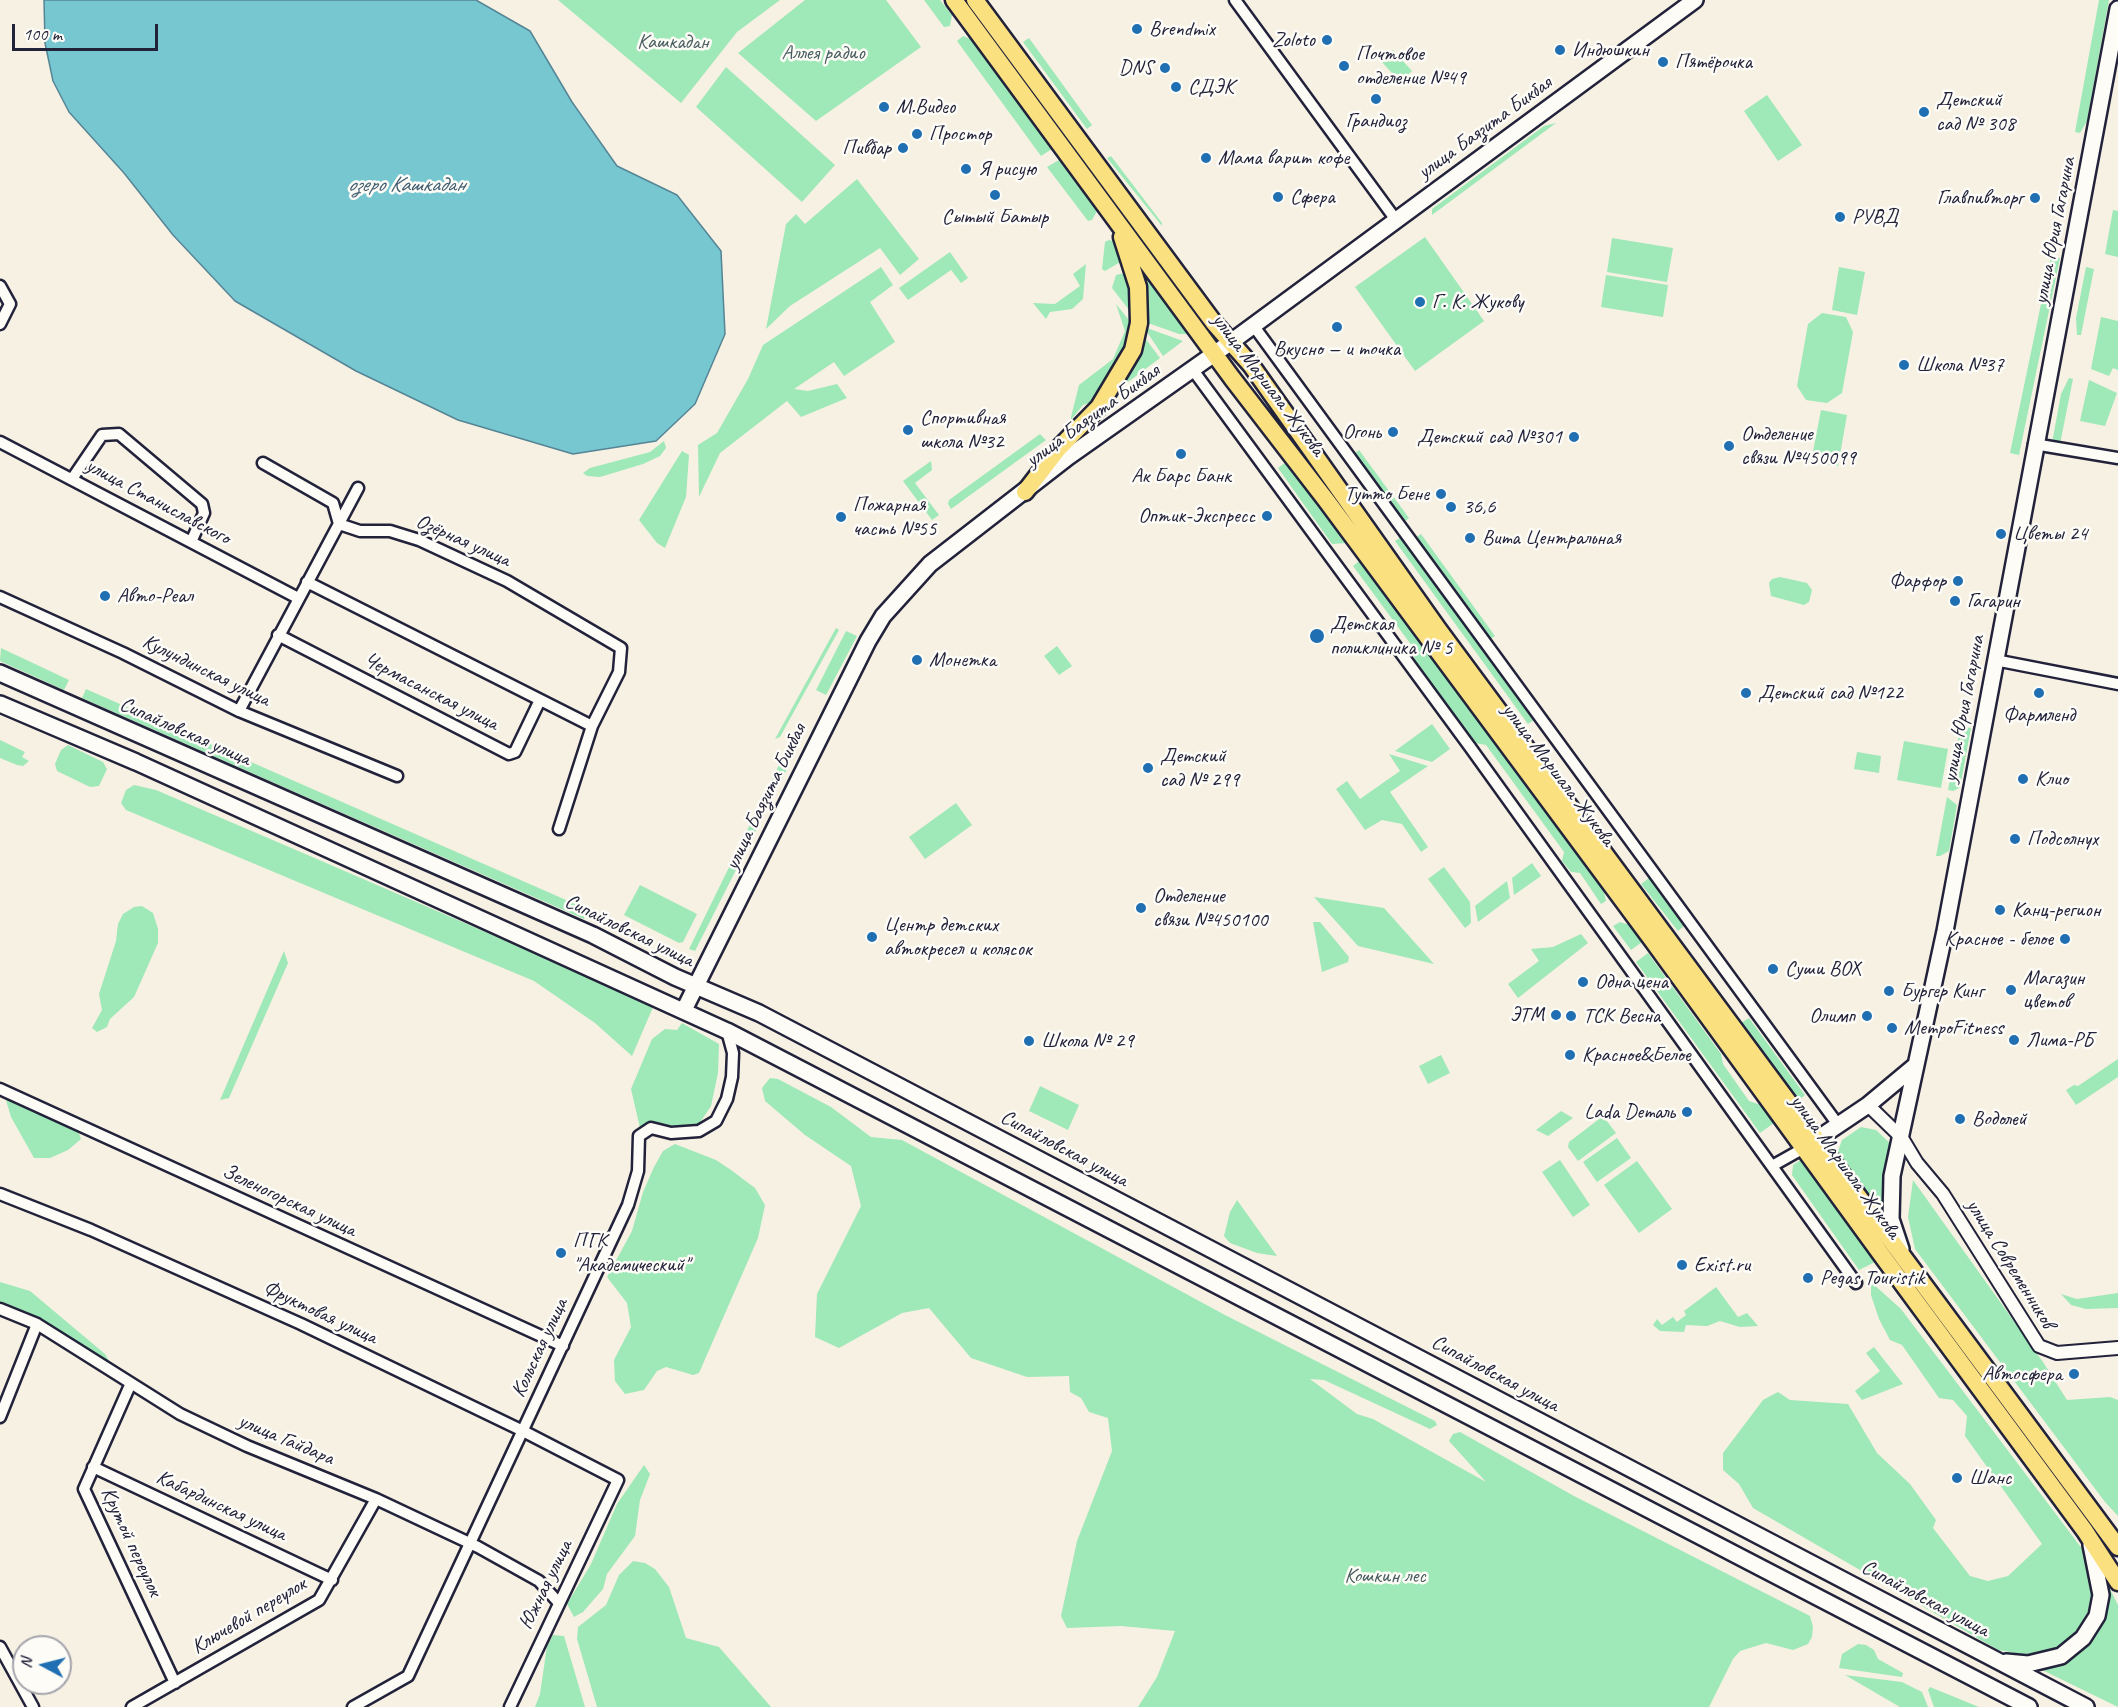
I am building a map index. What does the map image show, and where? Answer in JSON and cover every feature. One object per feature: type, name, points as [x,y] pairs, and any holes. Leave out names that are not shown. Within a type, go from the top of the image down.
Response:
[{"type":"main road","name":"улица Маршала Жукова","points":[[954,0],[1215,353],[1812,1144],[1905,1260],[2118,1547]]},
{"type":"main road","name":"улица Маршала Жукова","points":[[975,0],[1095,164],[1251,365],[1438,629],[1812,1144],[2085,1531],[2118,1582]]},
{"type":"main road","name":"улица Баязита Бикбая","points":[[684,1010],[790,802],[841,693],[883,616],[930,564],[1068,458],[1253,326],[1695,0]]},
{"type":"main road","name":"улица Юрия Гагарина","points":[[1905,1260],[1891,1219],[1892,1176],[1917,1065],[2118,9]]},
{"type":"main road","points":[[1025,492],[1058,448],[1099,407],[1133,350],[1139,323],[1138,287],[1115,218]]},
{"type":"main road","name":"Сипайловская улица","points":[[0,673],[593,935],[696,986],[759,1013],[2086,1707]]},
{"type":"main road","points":[[0,704],[136,762],[728,1031],[2029,1707]]},
{"type":"main road","points":[[136,762],[134,753],[136,749],[149,740]]},
{"type":"main road","points":[[1812,1144],[1868,1105],[1917,1065]]},
{"type":"main road","points":[[1999,1661],[2028,1664],[2061,1656],[2083,1638],[2097,1616],[2101,1595],[2096,1561],[2085,1531]]},
{"type":"street","points":[[1235,0],[1396,220]]},
{"type":"street","points":[[0,286],[10,304],[0,324]]},
{"type":"street","points":[[1253,326],[1839,1126]]},
{"type":"street","points":[[1192,370],[1470,747],[1856,1283]]},
{"type":"street","points":[[72,479],[102,435],[119,434],[202,504],[204,513],[192,542]]},
{"type":"street","name":"улица Станиславского","points":[[0,442],[298,598]]},
{"type":"street","points":[[2034,444],[2118,458]]},
{"type":"street","points":[[263,463],[333,503],[339,524]]},
{"type":"street","points":[[239,711],[358,488]]},
{"type":"street","name":"Озёрная улица","points":[[339,524],[360,531],[390,531],[419,540],[507,581],[621,648],[619,672],[592,726]]},
{"type":"street","points":[[307,582],[592,726],[559,829]]},
{"type":"street","name":"Кулундинская улица","points":[[0,597],[123,653],[239,711],[397,776]]},
{"type":"street","name":"Чермасанская улица","points":[[278,635],[509,754],[515,752],[540,700]]},
{"type":"street","points":[[1995,660],[2118,684]]},
{"type":"street","name":"Кольская улица","points":[[353,1707],[408,1676],[628,1205],[638,1171],[639,1136],[651,1128],[670,1133],[699,1131],[716,1121],[723,1109],[732,1077],[733,1053],[728,1031]]},
{"type":"street","name":"Зеленогорская улица","points":[[0,1089],[563,1346]]},
{"type":"street","name":"улица Современников","points":[[1868,1105],[1902,1138],[1917,1163],[1943,1194],[2039,1346],[2057,1353],[2118,1348]]},
{"type":"street","points":[[1772,1166],[1812,1144]]},
{"type":"street","name":"Фруктовая улица","points":[[0,1194],[112,1239],[301,1324],[523,1431],[618,1480]]},
{"type":"street","name":"улица Гайдара","points":[[0,1309],[37,1324],[180,1414],[247,1446],[376,1499],[471,1544],[538,1581],[558,1602]]},
{"type":"street","points":[[0,1417],[37,1324]]},
{"type":"street","name":"Крутой переулок","points":[[131,1383],[84,1489],[175,1683]]},
{"type":"street","name":"Кабардинская улица","points":[[93,1467],[332,1580]]},
{"type":"street","name":"Южная улица","points":[[510,1707],[618,1480]]},
{"type":"street","name":"Ключевой переулок","points":[[132,1707],[320,1600],[376,1499]]},
{"type":"street","points":[[0,1647],[33,1707]]},
{"type":"green space","name":"Кашкадан","points":[[558,0],[780,0],[737,32],[681,103]]},
{"type":"green space","name":"Аллея радио","points":[[805,0],[886,0],[921,47],[816,121],[738,53]]},
{"type":"green space","points":[[924,0],[940,0],[952,15],[950,26],[944,27]]},
{"type":"green space","points":[[2099,0],[2109,0],[2087,121],[2080,133],[2075,132]]},
{"type":"green space","points":[[963,36],[973,40],[1052,149],[1041,156],[957,41]]},
{"type":"green space","points":[[1029,38],[1092,125],[1087,129],[1023,42]]},
{"type":"green space","points":[[1393,50],[1412,71],[1400,82],[1381,61]]},
{"type":"green space","points":[[726,67],[835,165],[802,202],[696,107]]},
{"type":"green space","points":[[1767,95],[1802,145],[1778,161],[1744,111]]},
{"type":"green space","points":[[1556,123],[1432,215],[1432,209],[1544,126]]},
{"type":"green space","points":[[1111,156],[1162,223],[1162,226],[1107,158]]},
{"type":"green space","points":[[1059,160],[1097,211],[1092,220],[1088,221],[1047,167]]},
{"type":"green space","points":[[857,179],[919,259],[900,275],[880,248],[790,306],[766,329],[786,224],[796,214],[805,224]]},
{"type":"green space","points":[[2113,210],[2118,211],[2118,257],[2105,254]]},
{"type":"green space","points":[[1425,237],[1484,321],[1415,371],[1355,287]]},
{"type":"green space","points":[[1612,238],[1673,248],[1667,282],[1607,272]]},
{"type":"green space","points":[[1113,241],[1123,254],[1122,261],[1105,271],[1102,269],[1105,242]]},
{"type":"green space","points":[[950,252],[968,278],[961,283],[951,270],[908,300],[899,288]]},
{"type":"green space","points":[[2051,256],[2060,258],[2019,455],[2010,453]]},
{"type":"green space","points":[[1086,264],[1083,299],[1072,309],[1050,312],[1046,319],[1033,303],[1055,304],[1080,286],[1073,274]]},
{"type":"green space","points":[[881,267],[893,285],[870,302],[895,342],[844,376],[834,362],[794,389],[808,391],[837,384],[847,398],[801,417],[787,401],[720,453],[699,497],[698,445],[717,433],[748,379],[763,345]]},
{"type":"green space","points":[[1839,267],[1865,272],[1857,315],[1832,310]]},
{"type":"green space","points":[[2086,267],[2094,269],[2081,335],[2077,335],[2076,318]]},
{"type":"green space","points":[[1125,273],[1129,275],[1133,315],[1112,288],[1116,275]]},
{"type":"green space","points":[[1146,273],[1188,334],[1179,334],[1148,323]]},
{"type":"green space","points":[[1606,275],[1668,285],[1663,317],[1601,307]]},
{"type":"green space","points":[[1116,304],[1133,325],[1129,344],[1103,388],[1089,403],[1083,405],[1070,421],[1079,385],[1113,359],[1125,331]]},
{"type":"green space","points":[[1822,313],[1846,317],[1853,332],[1842,393],[1827,403],[1806,400],[1797,386],[1808,324]]},
{"type":"green space","points":[[2101,317],[2118,321],[2118,370],[2113,368],[2109,376],[2091,369]]},
{"type":"green space","points":[[1147,328],[1183,341],[1163,356],[1147,332]]},
{"type":"green space","points":[[1145,338],[1160,358],[1120,388],[1141,354]]},
{"type":"green space","points":[[2069,378],[2073,379],[2060,444],[2052,443],[2061,394]]},
{"type":"green space","points":[[2089,380],[2117,393],[2105,426],[2080,421]]},
{"type":"green space","points":[[1821,410],[1847,415],[1838,466],[1811,462]]},
{"type":"green space","points":[[1040,434],[1046,440],[951,509],[948,504],[949,500]]},
{"type":"green space","points":[[664,441],[666,448],[660,456],[643,464],[600,477],[587,476],[583,473],[590,468],[650,452]]},
{"type":"green space","points":[[1359,450],[1409,518],[1404,522],[1354,454]]},
{"type":"green space","points":[[682,451],[689,455],[686,497],[665,548],[657,543],[639,520]]},
{"type":"green space","points":[[1290,459],[1347,543],[1332,544],[1278,468]]},
{"type":"green space","points":[[931,461],[932,470],[915,483],[939,515],[932,520],[903,481]]},
{"type":"green space","points":[[1421,534],[1495,636],[1489,640],[1415,538]]},
{"type":"green space","points":[[1401,537],[1534,720],[1528,724],[1395,541]]},
{"type":"green space","points":[[1362,559],[1603,888],[1606,901],[1601,904],[1580,873],[1571,872],[1562,861],[1564,852],[1486,745],[1475,743],[1414,660],[1415,650],[1353,566]]},
{"type":"green space","points":[[1780,577],[1807,583],[1812,590],[1809,602],[1804,605],[1771,596],[1769,583],[1772,579]]},
{"type":"green space","points":[[836,628],[839,630],[780,737],[775,739]]},
{"type":"green space","points":[[846,631],[857,636],[826,695],[816,690]]},
{"type":"green space","points":[[1057,646],[1072,666],[1059,675],[1044,656]]},
{"type":"green space","points":[[1,648],[69,680],[64,690],[0,661]]},
{"type":"green space","points":[[86,689],[589,910],[584,919],[272,782],[82,698]]},
{"type":"green space","points":[[1965,704],[1970,706],[1965,727],[1971,728],[1961,782],[1959,788],[1953,791],[1948,790]]},
{"type":"green space","points":[[1432,724],[1450,749],[1432,762],[1395,751]]},
{"type":"green space","points":[[0,740],[25,752],[22,757],[29,761],[23,766],[0,758]]},
{"type":"green space","points":[[1904,741],[1948,749],[1941,788],[1897,780]]},
{"type":"green space","points":[[68,745],[103,762],[107,769],[99,786],[90,787],[57,771],[55,764],[61,750]]},
{"type":"green space","points":[[1857,752],[1881,756],[1879,773],[1854,769]]},
{"type":"green space","points":[[1389,754],[1428,766],[1390,792],[1428,847],[1421,852],[1402,824],[1382,820],[1365,830],[1336,789],[1347,781],[1360,799],[1400,771]]},
{"type":"green space","points":[[779,765],[787,769],[695,951],[689,949]]},
{"type":"green space","points":[[134,785],[156,790],[654,1005],[632,1056],[595,1023],[534,981],[126,810],[121,803],[126,790]]},
{"type":"green space","points":[[1947,797],[1957,805],[1949,851],[1936,856]]},
{"type":"green space","points":[[956,803],[972,825],[925,859],[909,837]]},
{"type":"green space","points":[[1532,863],[1541,876],[1514,895],[1512,878]]},
{"type":"green space","points":[[1444,867],[1470,902],[1471,923],[1465,928],[1428,879]]},
{"type":"green space","points":[[1649,878],[1685,925],[1678,931],[1641,884]]},
{"type":"green space","points":[[1507,881],[1510,898],[1478,922],[1475,906]]},
{"type":"green space","points":[[640,885],[697,914],[683,942],[679,943],[624,915]]},
{"type":"green space","points":[[1314,897],[1384,908],[1434,964],[1358,946]]},
{"type":"green space","points":[[142,906],[153,913],[158,929],[158,943],[134,997],[110,1019],[107,1027],[97,1032],[92,1028],[102,1010],[99,994],[116,941],[118,924],[123,914],[134,907]]},
{"type":"green space","points":[[1313,922],[1320,922],[1349,957],[1348,962],[1322,972]]},
{"type":"green space","points":[[1620,922],[1630,925],[1642,942],[1631,950],[1613,926]]},
{"type":"green space","points":[[1581,934],[1588,943],[1518,998],[1508,984],[1539,961],[1531,949],[1553,947]]},
{"type":"green space","points":[[284,951],[288,963],[229,1098],[220,1100]]},
{"type":"green space","points":[[1648,953],[1721,1054],[1723,1064],[1749,1101],[1761,1105],[1774,1123],[1760,1133],[1636,962]]},
{"type":"green space","points":[[1749,1018],[1805,1095],[1798,1101],[1741,1023]]},
{"type":"green space","points":[[682,1023],[719,1044],[718,1073],[711,1106],[699,1124],[678,1130],[647,1125],[640,1128],[631,1089],[652,1039],[665,1029],[677,1030]]},
{"type":"green space","points":[[1441,1055],[1450,1073],[1428,1084],[1419,1066]]},
{"type":"green space","points":[[2118,1059],[2118,1077],[2076,1105],[2066,1090],[2074,1085],[2078,1086]]},
{"type":"green space","name":"Кошкин лес","points":[[770,1078],[778,1079],[831,1107],[871,1137],[902,1140],[1225,1315],[1435,1421],[1437,1425],[1430,1429],[1324,1380],[1310,1379],[1357,1414],[1373,1419],[1486,1482],[1449,1441],[1453,1434],[1460,1432],[1574,1496],[1810,1616],[1813,1627],[1812,1637],[1808,1644],[1793,1650],[1766,1643],[1740,1651],[1733,1659],[1709,1707],[1138,1707],[1157,1677],[1175,1631],[1121,1626],[1067,1628],[1061,1616],[1077,1541],[1112,1451],[1108,1418],[1089,1412],[1081,1398],[1070,1392],[1069,1376],[1027,1377],[971,1358],[929,1308],[902,1313],[839,1348],[815,1337],[817,1294],[861,1206],[851,1166],[805,1135],[765,1101],[762,1088]]},
{"type":"green space","points":[[1040,1086],[1079,1105],[1068,1130],[1029,1111]]},
{"type":"green space","points":[[5,1097],[77,1128],[81,1139],[68,1150],[50,1158],[34,1158],[11,1117]]},
{"type":"green space","points":[[1561,1111],[1573,1118],[1548,1136],[1536,1130]]},
{"type":"green space","points":[[1603,1116],[1616,1133],[1578,1161],[1568,1147],[1569,1142]]},
{"type":"green space","points":[[1861,1127],[1876,1130],[1895,1148],[1887,1228],[1837,1154],[1842,1140]]},
{"type":"green space","points":[[1617,1138],[1631,1158],[1597,1182],[1583,1162]]},
{"type":"green space","points":[[675,1144],[716,1160],[731,1170],[755,1188],[765,1205],[758,1238],[699,1373],[693,1375],[666,1367],[657,1371],[644,1390],[625,1394],[615,1381],[614,1360],[631,1327],[627,1303],[607,1277],[632,1231],[643,1192],[654,1167],[663,1151]]},
{"type":"green space","points":[[1802,1159],[1875,1262],[1859,1270],[1792,1175],[1793,1165]]},
{"type":"green space","points":[[1560,1160],[1590,1205],[1573,1217],[1542,1172]]},
{"type":"green space","points":[[1637,1161],[1672,1209],[1639,1233],[1604,1185]]},
{"type":"green space","points":[[1913,1180],[2043,1362],[2067,1400],[2110,1397],[2118,1400],[2118,1516],[2105,1502],[1915,1249],[1908,1217]]},
{"type":"green space","points":[[1237,1200],[1277,1256],[1257,1253],[1230,1243],[1224,1236],[1230,1212]]},
{"type":"green space","points":[[0,1282],[30,1291],[105,1354],[113,1367],[0,1305]]},
{"type":"green space","points":[[1871,1282],[1901,1309],[2083,1550],[2093,1583],[2092,1604],[2075,1635],[2060,1648],[2044,1653],[2021,1654],[1998,1650],[1753,1508],[1739,1484],[1723,1470],[1723,1453],[1763,1400],[1778,1392],[1790,1400],[1848,1404],[1877,1453],[1910,1484],[1936,1520],[1933,1528],[1970,1576],[1988,1581],[2008,1576],[2042,1544],[1965,1436],[1967,1416],[1953,1400],[1939,1398],[1902,1345],[1890,1340],[1879,1319],[1871,1295]]},
{"type":"green space","points":[[1716,1287],[1738,1317],[1747,1313],[1758,1326],[1740,1327],[1720,1321],[1707,1326],[1686,1325],[1684,1332],[1660,1331],[1653,1325],[1657,1319],[1662,1325],[1673,1317],[1677,1322],[1686,1315],[1684,1311]]},
{"type":"green space","points":[[2118,1293],[2118,1308],[2086,1309],[2071,1305],[2061,1294],[2077,1299]]},
{"type":"green space","points":[[1874,1347],[1903,1384],[1862,1400],[1855,1391],[1880,1371],[1866,1353]]},
{"type":"green space","points":[[644,1465],[650,1474],[640,1500],[635,1536],[607,1574],[603,1589],[583,1612],[574,1617],[567,1604],[591,1564],[617,1504]]},
{"type":"green space","points":[[633,1561],[645,1563],[655,1569],[669,1587],[686,1638],[719,1647],[771,1707],[597,1707],[577,1639],[578,1627],[606,1605],[619,1575]]},
{"type":"green space","points":[[2106,1581],[2118,1605],[2118,1707],[2034,1666],[2056,1662],[2106,1596]]},
{"type":"green space","points":[[553,1635],[564,1636],[585,1707],[535,1707],[540,1694],[547,1646]]},
{"type":"green space","points":[[1858,1644],[1866,1645],[1874,1650],[1878,1659],[1903,1673],[1902,1677],[1839,1668],[1842,1654]]},
{"type":"green space","points":[[1845,1675],[1902,1682],[1922,1692],[1928,1707],[1900,1707]]},
{"type":"green space","points":[[1930,1687],[1979,1707],[1934,1707],[1928,1690]]},
{"type":"water","name":"озеро Кашкадан","points":[[44,0],[476,0],[530,31],[572,102],[617,166],[677,195],[721,251],[725,334],[695,404],[656,441],[573,454],[458,420],[356,371],[235,301],[173,235],[124,173],[69,112],[53,81],[45,43]]},
{"type":"place","name":"Brendmix","points":[[1137,29]]},
{"type":"place","name":"Zoloto","points":[[1327,40]]},
{"type":"place","name":"Индюшкин","points":[[1560,50]]},
{"type":"place","name":"Пятёрочка","points":[[1663,62]]},
{"type":"place","name":"Почтовое отделение №49","points":[[1344,66]]},
{"type":"place","name":"DNS","points":[[1165,68]]},
{"type":"place","name":"СДЭК","points":[[1176,87]]},
{"type":"place","name":"Грандиоз","points":[[1376,99]]},
{"type":"place","name":"М.Видео","points":[[884,107]]},
{"type":"place","name":"Детский сад № 308","points":[[1924,112]]},
{"type":"place","name":"Простор","points":[[917,134]]},
{"type":"place","name":"Пивбар","points":[[903,148]]},
{"type":"place","name":"Мама варит кофе","points":[[1206,158]]},
{"type":"place","name":"Я рисую","points":[[966,169]]},
{"type":"place","name":"Сытый Батыр","points":[[995,195]]},
{"type":"place","name":"Сфера","points":[[1278,197]]},
{"type":"place","name":"Главпивторг","points":[[2035,198]]},
{"type":"place","name":"РУВД","points":[[1840,217]]},
{"type":"place","name":"Г. К. Жукову","points":[[1420,302]]},
{"type":"place","name":"Вкусно — и точка","points":[[1337,327]]},
{"type":"place","name":"Школа №37","points":[[1904,365]]},
{"type":"place","name":"Спортивная школа №32","points":[[908,430]]},
{"type":"place","name":"Огонь","points":[[1393,432]]},
{"type":"place","name":"Детский сад №301","points":[[1574,437]]},
{"type":"place","name":"Отделение связи №450099","points":[[1729,446]]},
{"type":"place","name":"Ак Барс Банк","points":[[1181,454]]},
{"type":"place","name":"Тутто Бене","points":[[1441,494]]},
{"type":"place","name":"36,6","points":[[1451,507]]},
{"type":"place","name":"Оптик-Экспресс","points":[[1267,516]]},
{"type":"place","name":"Пожарная часть №55","points":[[841,517]]},
{"type":"place","name":"Цветы 24","points":[[2001,534]]},
{"type":"place","name":"Вита Центральная","points":[[1470,538]]},
{"type":"place","name":"Фарфор","points":[[1958,581]]},
{"type":"place","name":"Авто-Реал","points":[[105,596]]},
{"type":"place","name":"Гагарин","points":[[1955,601]]},
{"type":"place","name":"Детская поликлиника № 5","points":[[1317,636]]},
{"type":"place","name":"Монетка","points":[[917,660]]},
{"type":"place","name":"Детский сад №122","points":[[1746,693]]},
{"type":"place","name":"Фармленд","points":[[2039,693]]},
{"type":"place","name":"Детский сад № 299","points":[[1148,768]]},
{"type":"place","name":"Клио","points":[[2023,779]]},
{"type":"place","name":"Подсолнух","points":[[2015,839]]},
{"type":"place","name":"Отделение связи №450100","points":[[1141,908]]},
{"type":"place","name":"Канц-регион","points":[[2000,910]]},
{"type":"place","name":"Центр детских автокресел и колясок","points":[[872,937]]},
{"type":"place","name":"Красное - белое","points":[[2065,939]]},
{"type":"place","name":"Суши BOX","points":[[1773,969]]},
{"type":"place","name":"Одна цена","points":[[1583,982]]},
{"type":"place","name":"Магазин цветов","points":[[2011,990]]},
{"type":"place","name":"Бургер Кинг","points":[[1889,991]]},
{"type":"place","name":"ЭТМ","points":[[1556,1015]]},
{"type":"place","name":"ТСК Весна","points":[[1571,1016]]},
{"type":"place","name":"Олимп","points":[[1867,1016]]},
{"type":"place","name":"МетроFitness","points":[[1892,1028]]},
{"type":"place","name":"Лима-РБ","points":[[2014,1040]]},
{"type":"place","name":"Школа № 29","points":[[1029,1041]]},
{"type":"place","name":"Красное&Белое","points":[[1570,1055]]},
{"type":"place","name":"Lada Dеталь","points":[[1687,1112]]},
{"type":"place","name":"Водолей","points":[[1960,1119]]},
{"type":"place","name":"ПГК \"Академический\"","points":[[561,1253]]},
{"type":"place","name":"Exist.ru","points":[[1682,1265]]},
{"type":"place","name":"Pegas Touristik","points":[[1808,1278]]},
{"type":"place","name":"Автосфера","points":[[2074,1374]]},
{"type":"place","name":"Шанс","points":[[1957,1478]]}]
